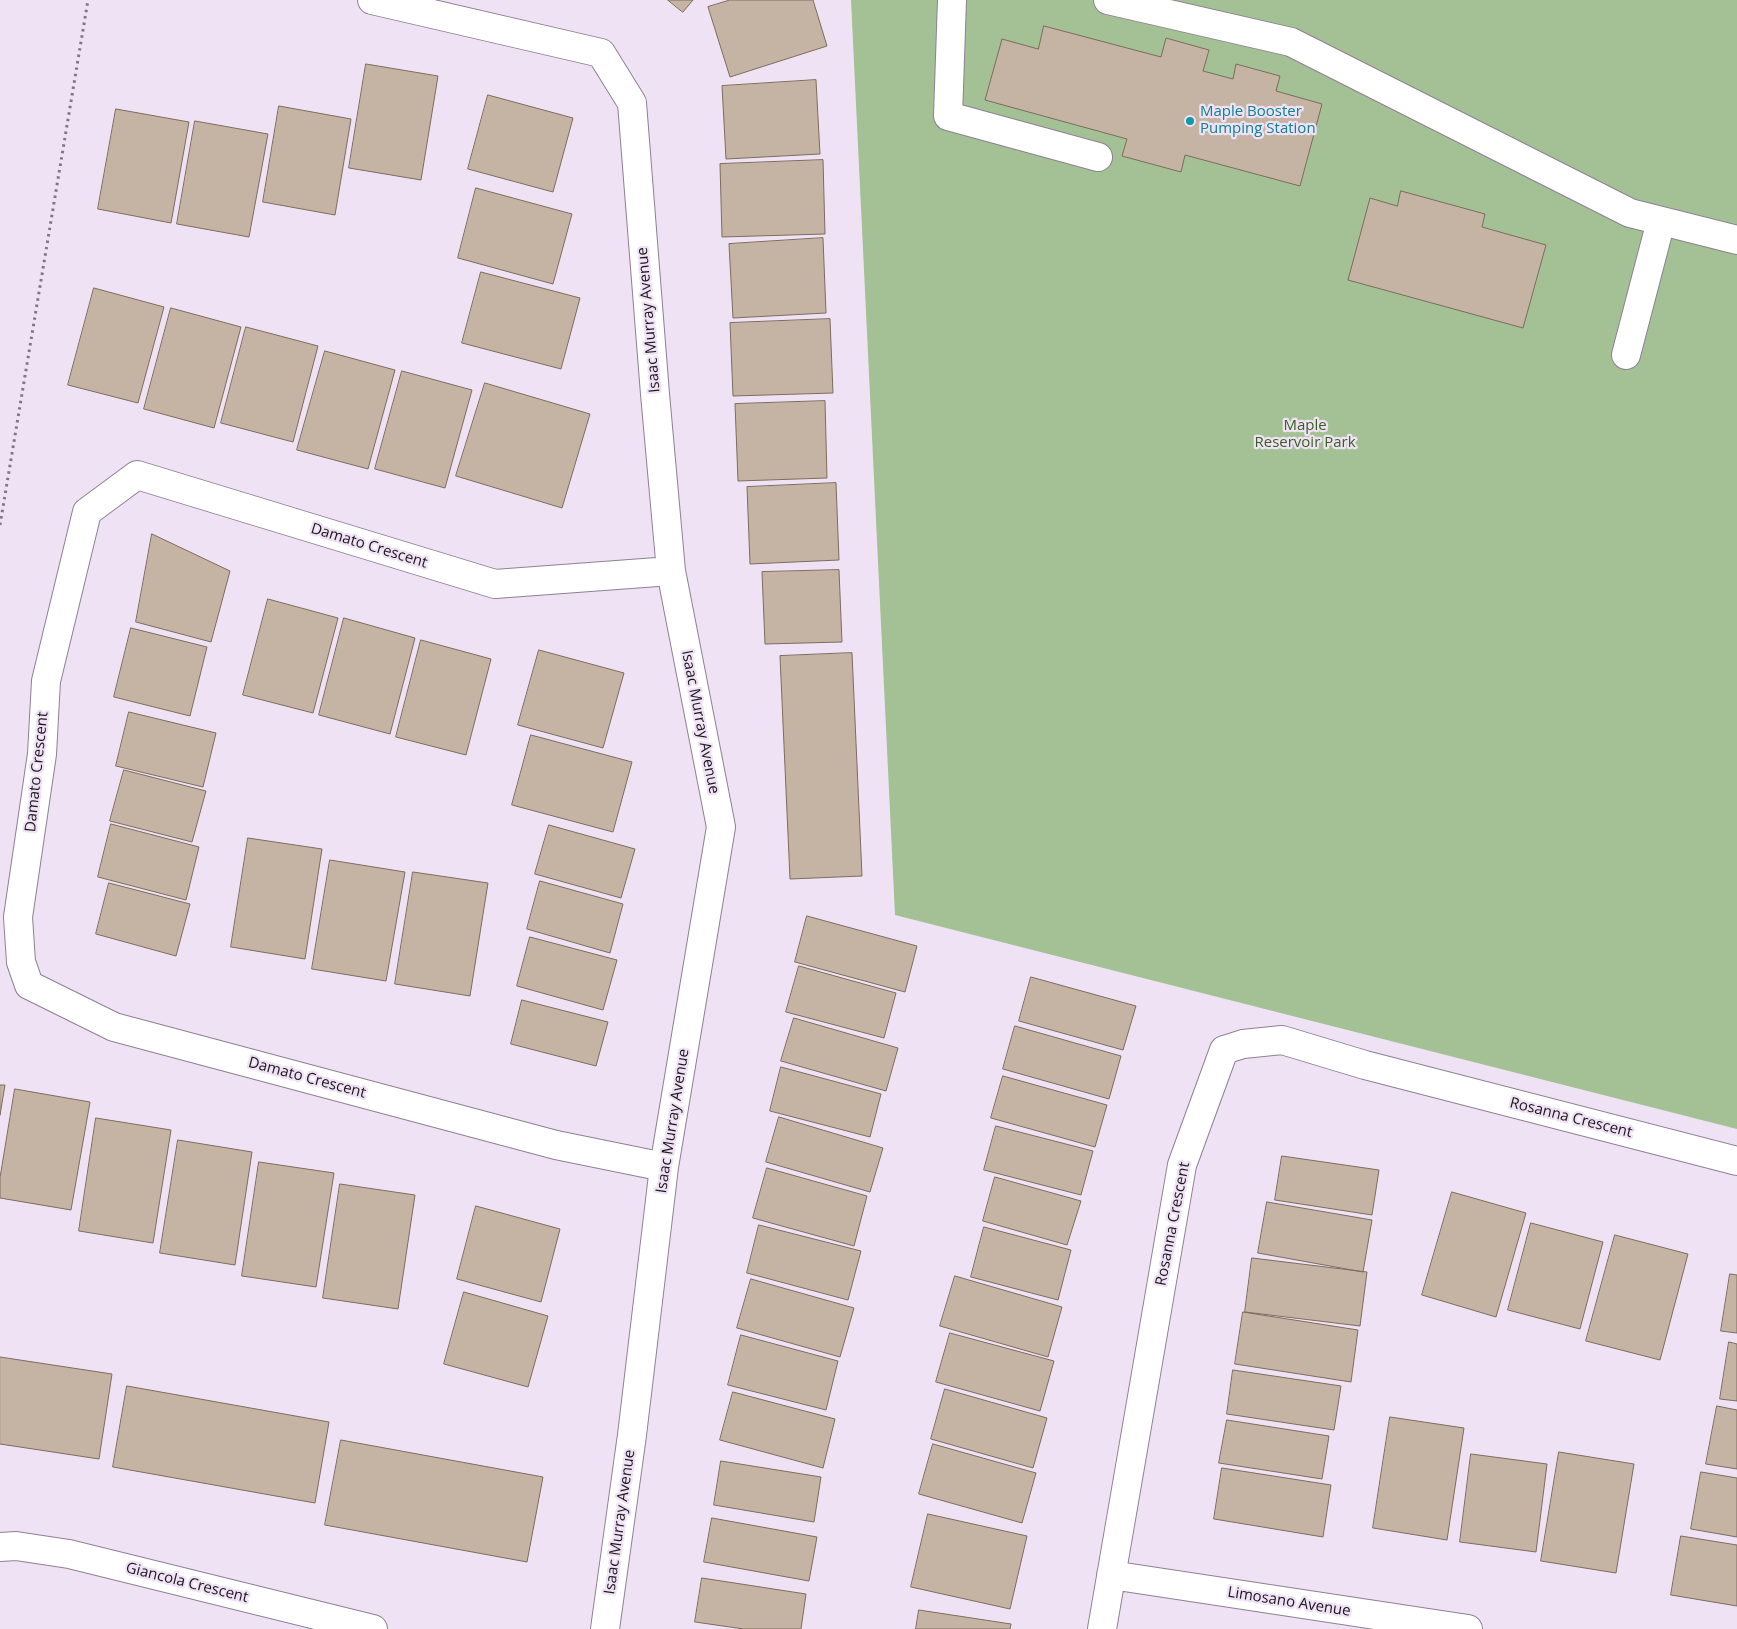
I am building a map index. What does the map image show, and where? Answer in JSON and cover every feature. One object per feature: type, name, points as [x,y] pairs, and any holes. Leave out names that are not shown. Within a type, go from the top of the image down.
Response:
[{"type":"street","name":"Isaac Murray Avenue","points":[[372,0],[601,53],[632,103],[671,571],[721,827],[664,1167],[632,1436],[605,1629]]},
{"type":"street","points":[[952,0],[948,116],[1098,157]]},
{"type":"street","points":[[1108,0],[1291,42],[1630,213],[1737,240]]},
{"type":"street","points":[[1626,355],[1661,221]]},
{"type":"street","name":"Damato Crescent","points":[[664,1167],[556,1145],[114,1027],[29,985],[21,962],[18,917],[42,754],[46,681],[86,512],[137,475],[495,584],[671,571]]},
{"type":"street","name":"Rosanna Crescent","points":[[1102,1629],[1182,1165],[1224,1050],[1243,1044],[1282,1040],[1365,1065],[1737,1160]]},
{"type":"street","name":"Giancola Crescent","points":[[0,1547],[16,1546],[69,1554],[373,1629]]},
{"type":"street","name":"Limosano Avenue","points":[[1111,1575],[1468,1629]]},
{"type":"path","points":[[0,525],[88,0]]},
{"type":"green space","name":"Maple Reservoir Park","points":[[851,0],[1737,0],[1737,1129],[895,915]]},
{"type":"building","points":[[668,0],[693,0],[683,12]]},
{"type":"building","points":[[730,0],[813,0],[827,46],[730,77],[708,7]]},
{"type":"building","name":"Maple Booster Pumping Station","points":[[1044,26],[1161,57],[1166,38],[1209,50],[1203,71],[1233,79],[1236,64],[1280,76],[1276,91],[1322,104],[1300,186],[1185,155],[1181,172],[1122,156],[1127,139],[985,100],[1002,39],[1038,49]]},
{"type":"building","points":[[366,64],[438,76],[421,180],[349,168]]},
{"type":"building","points":[[816,80],[820,154],[726,159],[722,86]]},
{"type":"building","points":[[488,95],[573,118],[553,192],[468,169]]},
{"type":"building","points":[[279,106],[351,119],[335,215],[263,202]]},
{"type":"building","points":[[116,109],[189,122],[171,223],[98,209]]},
{"type":"building","points":[[195,121],[268,134],[249,237],[177,224]]},
{"type":"building","points":[[823,160],[825,234],[722,237],[720,164]]},
{"type":"building","points":[[476,188],[572,214],[553,284],[458,258]]},
{"type":"building","points":[[1401,191],[1485,214],[1482,227],[1546,245],[1523,328],[1348,280],[1370,198],[1397,206]]},
{"type":"building","points":[[823,238],[826,313],[733,318],[729,244]]},
{"type":"building","points":[[481,272],[580,298],[561,369],[462,343]]},
{"type":"building","points":[[94,288],[164,307],[138,403],[68,385]]},
{"type":"building","points":[[171,308],[241,327],[214,428],[144,409]]},
{"type":"building","points":[[830,319],[833,393],[733,396],[730,323]]},
{"type":"building","points":[[246,327],[318,346],[293,442],[221,423]]},
{"type":"building","points":[[325,351],[395,370],[368,469],[297,450]]},
{"type":"building","points":[[402,371],[472,390],[445,488],[375,469]]},
{"type":"building","points":[[485,383],[590,414],[562,508],[456,476]]},
{"type":"building","points":[[825,401],[827,478],[738,481],[735,404]]},
{"type":"building","points":[[836,483],[839,560],[750,564],[747,487]]},
{"type":"building","points":[[152,534],[230,571],[211,642],[136,622]]},
{"type":"building","points":[[839,570],[842,642],[765,644],[762,572]]},
{"type":"building","points":[[268,599],[338,618],[313,713],[243,695]]},
{"type":"building","points":[[344,618],[415,638],[390,734],[319,715]]},
{"type":"building","points":[[131,628],[207,647],[190,716],[114,697]]},
{"type":"building","points":[[421,640],[491,659],[466,755],[396,737]]},
{"type":"building","points":[[539,650],[624,673],[603,748],[518,725]]},
{"type":"building","points":[[852,653],[862,876],[790,879],[780,656]]},
{"type":"building","points":[[129,712],[216,733],[203,787],[116,766]]},
{"type":"building","points":[[531,735],[632,762],[613,832],[512,805]]},
{"type":"building","points":[[124,770],[206,791],[192,842],[110,821]]},
{"type":"building","points":[[111,824],[199,847],[186,900],[98,877]]},
{"type":"building","points":[[549,825],[635,849],[621,898],[535,874]]},
{"type":"building","points":[[248,838],[322,849],[305,959],[231,947]]},
{"type":"building","points":[[330,860],[405,872],[386,981],[312,969]]},
{"type":"building","points":[[413,872],[488,883],[470,996],[395,984]]},
{"type":"building","points":[[540,881],[623,904],[610,953],[527,929]]},
{"type":"building","points":[[109,883],[190,904],[176,956],[96,934]]},
{"type":"building","points":[[807,916],[917,946],[905,992],[795,962]]},
{"type":"building","points":[[530,937],[617,960],[603,1010],[517,986]]},
{"type":"building","points":[[799,966],[896,993],[884,1038],[786,1012]]},
{"type":"building","points":[[1031,977],[1136,1006],[1123,1050],[1019,1021]]},
{"type":"building","points":[[522,1000],[608,1022],[596,1066],[511,1044]]},
{"type":"building","points":[[794,1018],[898,1048],[886,1091],[781,1061]]},
{"type":"building","points":[[1015,1026],[1121,1056],[1109,1099],[1003,1069]]},
{"type":"building","points":[[781,1067],[881,1094],[870,1137],[770,1111]]},
{"type":"building","points":[[1003,1076],[1107,1105],[1095,1147],[991,1118]]},
{"type":"building","points":[[0,1085],[5,1085],[0,1115]]},
{"type":"building","points":[[15,1089],[90,1102],[71,1210],[0,1198],[0,1178]]},
{"type":"building","points":[[779,1117],[883,1148],[870,1192],[766,1162]]},
{"type":"building","points":[[96,1118],[171,1130],[153,1243],[79,1231]]},
{"type":"building","points":[[996,1126],[1093,1151],[1081,1195],[984,1170]]},
{"type":"building","points":[[178,1140],[252,1152],[235,1265],[160,1253]]},
{"type":"building","points":[[1282,1156],[1379,1170],[1372,1215],[1275,1200]]},
{"type":"building","points":[[259,1162],[334,1173],[316,1287],[242,1276]]},
{"type":"building","points":[[767,1168],[867,1196],[854,1246],[753,1218]]},
{"type":"building","points":[[995,1177],[1081,1201],[1067,1245],[983,1221]]},
{"type":"building","points":[[340,1184],[415,1195],[398,1309],[323,1298]]},
{"type":"building","points":[[1452,1192],[1526,1213],[1496,1317],[1422,1295]]},
{"type":"building","points":[[1267,1202],[1372,1220],[1363,1272],[1258,1253]]},
{"type":"building","points":[[476,1206],[560,1229],[541,1302],[457,1279]]},
{"type":"building","points":[[1531,1223],[1603,1242],[1580,1329],[1508,1310]]},
{"type":"building","points":[[759,1225],[861,1251],[848,1300],[747,1273]]},
{"type":"building","points":[[984,1227],[1071,1250],[1058,1300],[971,1277]]},
{"type":"building","points":[[1615,1235],[1688,1254],[1660,1360],[1586,1341]]},
{"type":"building","points":[[1252,1258],[1367,1272],[1360,1326],[1245,1312]]},
{"type":"building","points":[[1730,1274],[1737,1275],[1737,1333],[1721,1331]]},
{"type":"building","points":[[955,1276],[1062,1307],[1048,1357],[940,1326]]},
{"type":"building","points":[[751,1279],[854,1308],[840,1357],[737,1328]]},
{"type":"building","points":[[464,1292],[548,1316],[528,1387],[444,1364]]},
{"type":"building","points":[[1243,1312],[1358,1330],[1351,1382],[1235,1364]]},
{"type":"building","points":[[950,1333],[1054,1361],[1040,1411],[936,1382]]},
{"type":"building","points":[[741,1335],[838,1361],[826,1410],[728,1385]]},
{"type":"building","points":[[1729,1342],[1737,1344],[1737,1401],[1720,1399]]},
{"type":"building","points":[[0,1357],[112,1374],[99,1459],[0,1444]]},
{"type":"building","points":[[1233,1370],[1341,1386],[1334,1430],[1227,1414]]},
{"type":"building","points":[[127,1386],[329,1422],[315,1503],[113,1467]]},
{"type":"building","points":[[945,1389],[1047,1418],[1033,1468],[931,1439]]},
{"type":"building","points":[[733,1392],[835,1419],[823,1468],[720,1440]]},
{"type":"building","points":[[1717,1406],[1737,1410],[1737,1469],[1706,1464]]},
{"type":"building","points":[[1390,1417],[1464,1428],[1447,1540],[1373,1528]]},
{"type":"building","points":[[1227,1420],[1329,1436],[1322,1479],[1219,1463]]},
{"type":"building","points":[[341,1440],[543,1477],[527,1562],[325,1525]]},
{"type":"building","points":[[933,1444],[1036,1473],[1022,1523],[919,1494]]},
{"type":"building","points":[[1559,1452],[1634,1464],[1616,1573],[1541,1561]]},
{"type":"building","points":[[1471,1454],[1547,1464],[1536,1552],[1460,1542]]},
{"type":"building","points":[[721,1461],[821,1477],[814,1522],[714,1505]]},
{"type":"building","points":[[1222,1468],[1331,1485],[1323,1537],[1214,1519]]},
{"type":"building","points":[[1701,1472],[1737,1478],[1737,1537],[1691,1529]]},
{"type":"building","points":[[928,1514],[1027,1536],[1010,1609],[911,1587]]},
{"type":"building","points":[[712,1518],[817,1537],[809,1581],[704,1562]]},
{"type":"building","points":[[1681,1536],[1737,1545],[1737,1606],[1671,1595]]},
{"type":"building","points":[[702,1578],[806,1594],[801,1629],[744,1629],[695,1622]]},
{"type":"building","points":[[919,1610],[1011,1624],[1010,1629],[916,1629]]},
{"type":"place","name":"Maple Booster Pumping Station","points":[[1190,121]]}]
